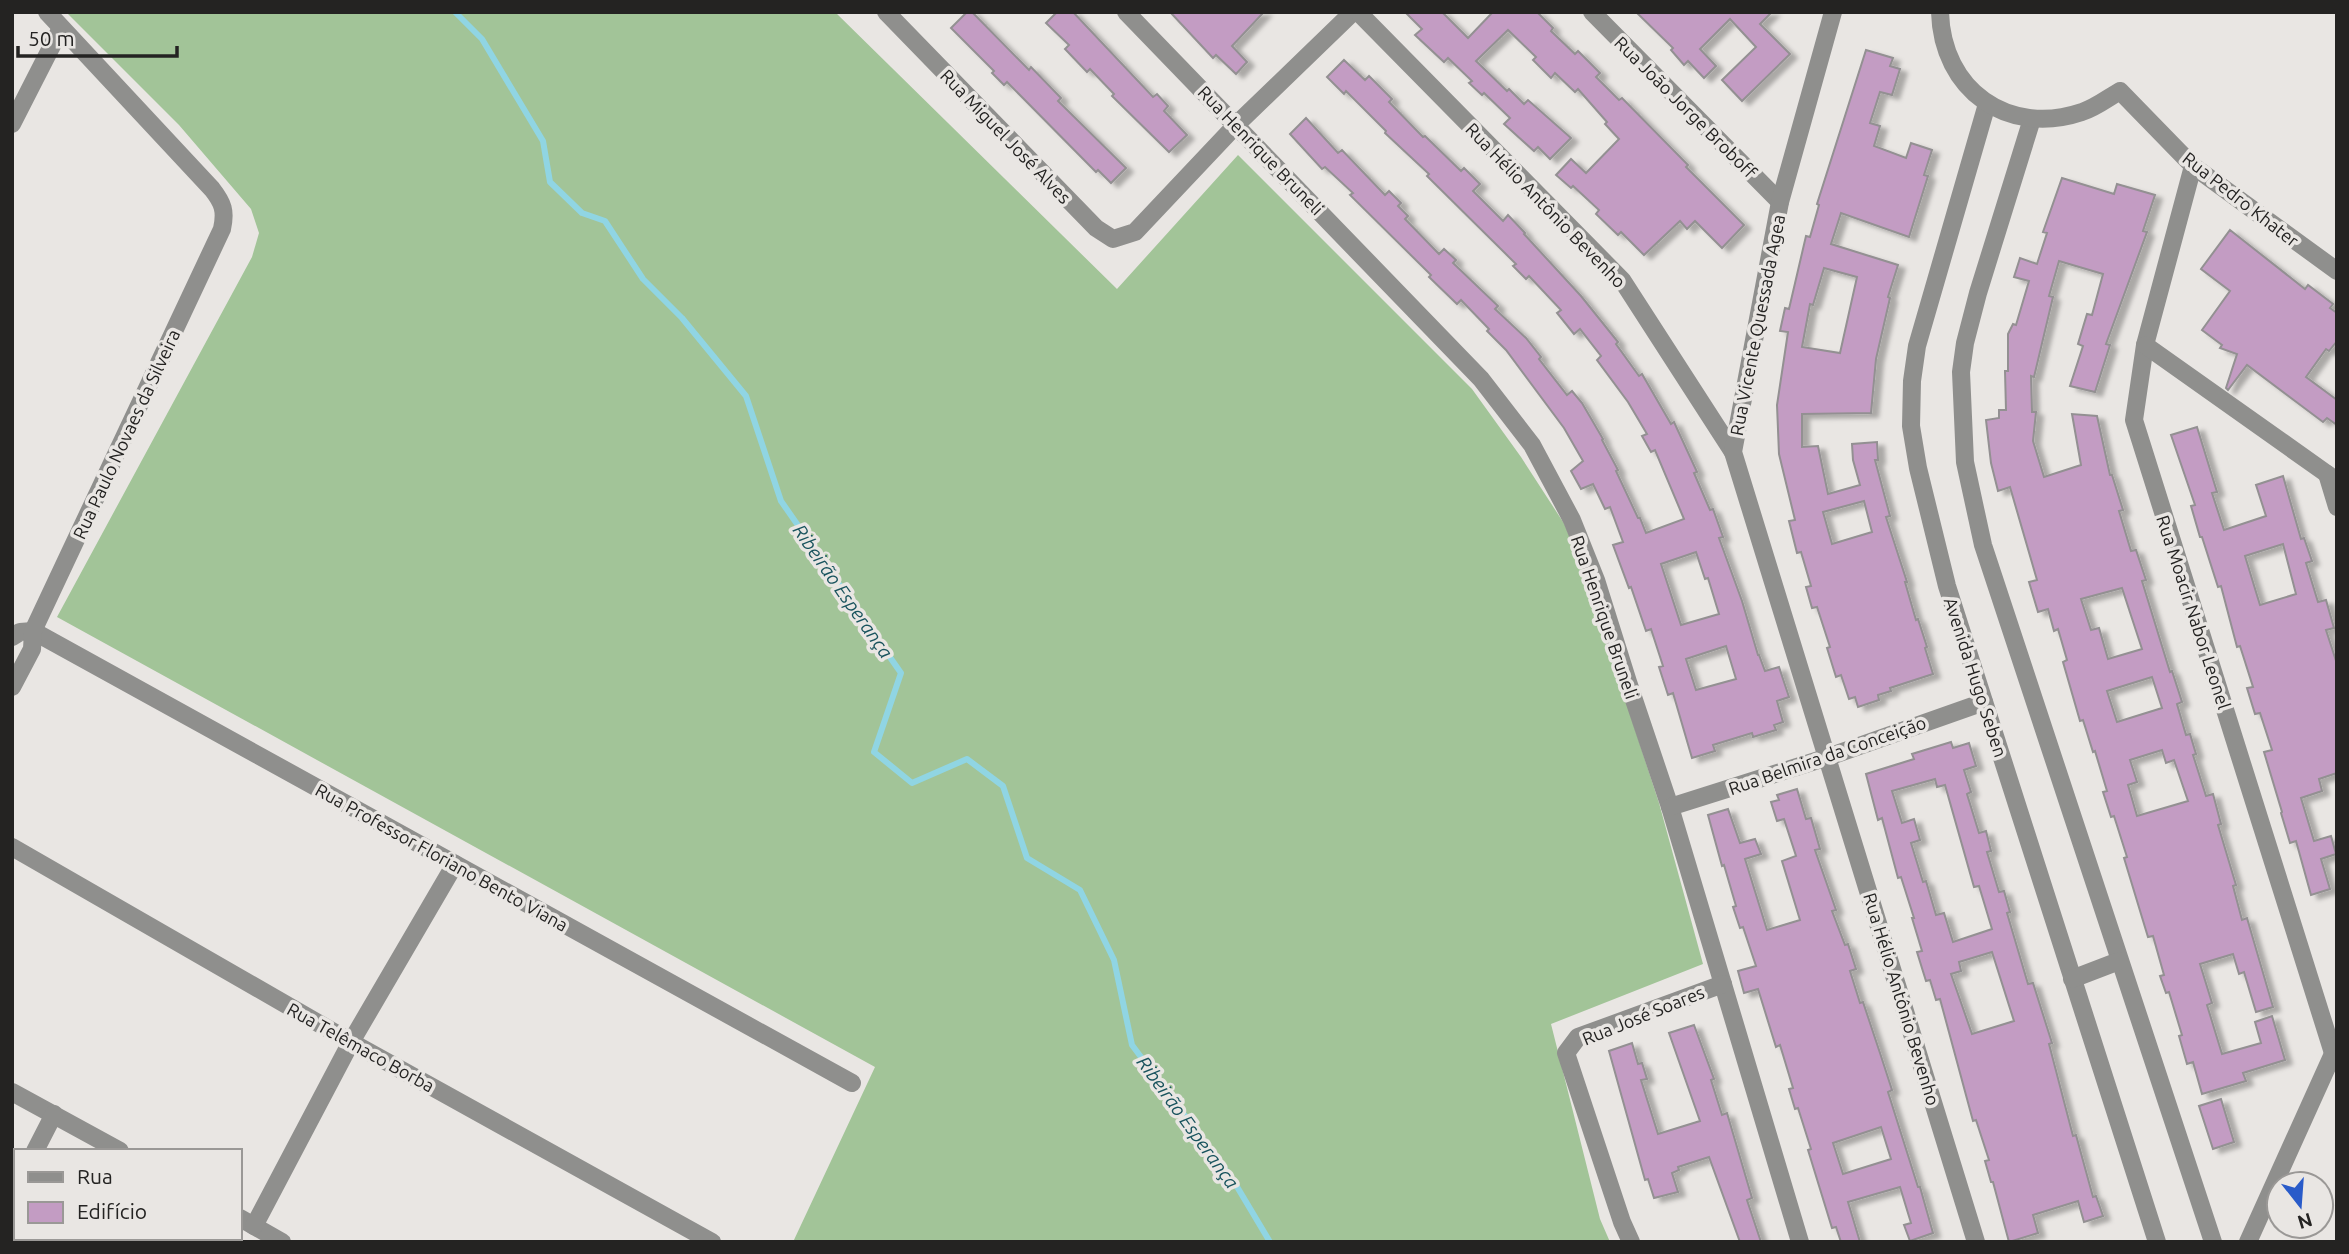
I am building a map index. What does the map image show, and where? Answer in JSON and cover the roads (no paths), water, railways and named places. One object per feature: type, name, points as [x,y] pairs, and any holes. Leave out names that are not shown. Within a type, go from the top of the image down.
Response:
[{"type":"street","points":[[12,124],[61,28],[47,12]]},
{"type":"street","name":"Rua Miguel José Alves","points":[[886,12],[1096,228],[1113,240],[1135,232],[1237,124]]},
{"type":"street","name":"Rua Henrique Bruneli","points":[[1126,12],[1481,379],[1532,445],[1572,520],[1596,580],[1670,807],[1800,1242]]},
{"type":"street","points":[[1237,124],[1353,12]]},
{"type":"street","name":"Rua Hélio Antônio Bevenho","points":[[1359,12],[1622,280],[1733,452]]},
{"type":"street","name":"Rua João Jorge Broboff","points":[[1592,12],[1780,202]]},
{"type":"street","points":[[1940,12],[1942,38],[1956,69],[1974,94],[2010,115],[2032,118],[1978,293],[1965,343],[1961,372],[1965,462],[1983,545],[2213,1242]]},
{"type":"street","name":"Rua Vicente Quessada Agea","points":[[1828,15],[1780,202],[1733,452],[1828,757]]},
{"type":"street","name":"Rua Paulo Novaes da Silveira","points":[[12,687],[32,649],[33,631],[216,241],[225,215],[222,201],[212,189],[61,28]]},
{"type":"street","name":"Rua Pedro Khater","points":[[2032,118],[2066,117],[2085,112],[2120,91],[2193,166],[2337,271]]},
{"type":"street","name":"Avenida Hugo Seben","points":[[1987,104],[1917,346],[1912,382],[1911,426],[1918,468],[1947,586],[2157,1242]]},
{"type":"street","name":"Rua Moacir Nabor Leonel","points":[[2193,166],[2145,345],[2134,420],[2335,1049]]},
{"type":"street","points":[[2145,345],[2332,477],[2337,507]]},
{"type":"street","points":[[12,637],[20,632],[33,631]]},
{"type":"street","name":"Rua Professor Floriano Bento Viana","points":[[33,631],[852,1083]]},
{"type":"street","name":"Rua Belmira da Conceição","points":[[1670,807],[1828,757],[1984,702]]},
{"type":"street","name":"Rua Hélio Antônio Bevenho","points":[[1828,757],[1976,1242]]},
{"type":"street","name":"Rua Telêmaco Borba","points":[[12,847],[351,1042],[712,1242]]},
{"type":"street","points":[[282,1242],[247,1222],[455,864]]},
{"type":"street","points":[[2072,979],[2119,961]]},
{"type":"street","name":"Rua José Soares","points":[[1631,1242],[1566,1053],[1578,1037],[1723,984]]},
{"type":"street","points":[[2248,1242],[2335,1049]]},
{"type":"street","points":[[12,1092],[116,1149]]},
{"type":"street","points":[[36,1149],[54,1114]]},
{"type":"waterway","name":"Ribeirão Esperança","points":[[455,12],[482,39],[543,141],[550,182],[582,213],[605,221],[643,279],[682,318],[746,396],[781,501],[901,673],[874,752],[912,783],[967,759],[1003,786],[1027,858],[1080,890],[1114,960],[1132,1045],[1233,1180],[1270,1242]]}]
